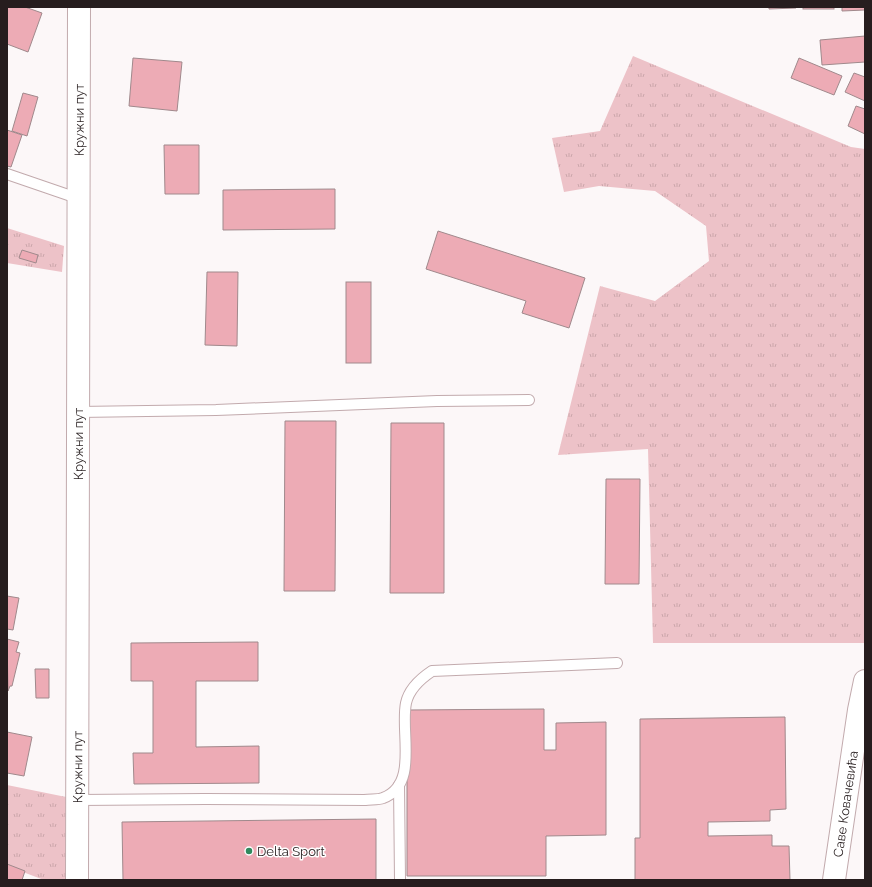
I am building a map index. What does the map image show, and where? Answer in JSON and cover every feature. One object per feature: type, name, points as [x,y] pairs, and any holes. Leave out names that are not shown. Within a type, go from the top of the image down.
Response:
[{"type":"main road","name":"Кружни пут","points":[[77,880],[77,198],[79,7]]},
{"type":"main road","name":"Саве Ковачевића","points":[[834,880],[859,710],[865,681]]},
{"type":"lane","points":[[7,174],[77,198]]},
{"type":"lane","points":[[78,412],[216,410],[437,401],[530,400]]},
{"type":"lane","points":[[78,800],[365,800],[382,798],[392,792],[399,785],[403,777],[405,761],[406,703],[412,688],[421,678],[432,671],[617,663]]},
{"type":"lane","points":[[399,785],[400,880]]},
{"type":"green space","points":[[633,56],[851,147],[865,149],[865,643],[653,643],[648,449],[558,455],[600,286],[655,301],[709,261],[706,226],[655,191],[599,186],[564,192],[552,138],[600,131]]},
{"type":"green space","points":[[7,228],[64,246],[62,272],[7,263]]},
{"type":"green space","points":[[7,785],[66,797],[65,880],[44,880],[7,866]]},
{"type":"building","points":[[7,7],[25,7],[42,13],[28,52],[7,44]]},
{"type":"building","points":[[769,7],[796,7],[796,8],[769,9]]},
{"type":"building","points":[[803,7],[834,7],[834,9],[803,9]]},
{"type":"building","points":[[842,7],[865,7],[865,10],[842,11]]},
{"type":"building","points":[[865,36],[865,62],[822,65],[820,40]]},
{"type":"building","points":[[133,58],[182,62],[177,111],[129,106]]},
{"type":"building","points":[[799,58],[842,76],[834,95],[791,78]]},
{"type":"building","points":[[854,73],[865,77],[865,101],[845,92]]},
{"type":"building","points":[[23,93],[38,97],[27,136],[12,131]]},
{"type":"building","points":[[856,106],[865,109],[865,134],[848,126]]},
{"type":"building","points":[[7,130],[22,135],[11,167],[7,166]]},
{"type":"building","points":[[164,145],[199,145],[199,194],[165,194]]},
{"type":"building","points":[[335,189],[335,229],[223,230],[223,190]]},
{"type":"building","points":[[438,231],[585,278],[569,328],[522,313],[526,301],[426,269]]},
{"type":"building","points":[[22,250],[38,255],[36,263],[19,258]]},
{"type":"building","points":[[207,272],[238,272],[237,346],[205,345]]},
{"type":"building","points":[[346,282],[371,282],[371,363],[346,363]]},
{"type":"building","points":[[285,421],[336,421],[335,591],[284,591]]},
{"type":"building","points":[[391,423],[444,423],[444,593],[390,593]]},
{"type":"building","points":[[606,479],[640,479],[639,584],[605,584]]},
{"type":"building","points":[[7,596],[19,598],[13,630],[7,629]]},
{"type":"building","points":[[7,639],[19,642],[16,652],[20,653],[12,686],[10,686],[8,691]]},
{"type":"building","points":[[258,642],[258,681],[196,681],[196,747],[259,746],[259,783],[134,784],[133,753],[153,753],[153,681],[131,681],[131,643]]},
{"type":"building","points":[[35,669],[49,669],[49,698],[36,698]]},
{"type":"building","points":[[544,709],[544,750],[556,750],[556,723],[606,722],[606,835],[546,836],[546,876],[407,876],[407,710]]},
{"type":"building","points":[[785,717],[786,809],[770,810],[770,821],[708,822],[708,836],[772,835],[772,846],[789,846],[790,880],[635,880],[635,838],[640,838],[640,719]]},
{"type":"building","points":[[7,732],[32,737],[24,776],[7,773]]},
{"type":"building","name":"Delta Sport","points":[[376,819],[376,880],[123,880],[122,822]]},
{"type":"building","points":[[7,864],[25,871],[22,880],[7,880]]},
{"type":"place","name":"Delta Sport","points":[[249,851]]}]
